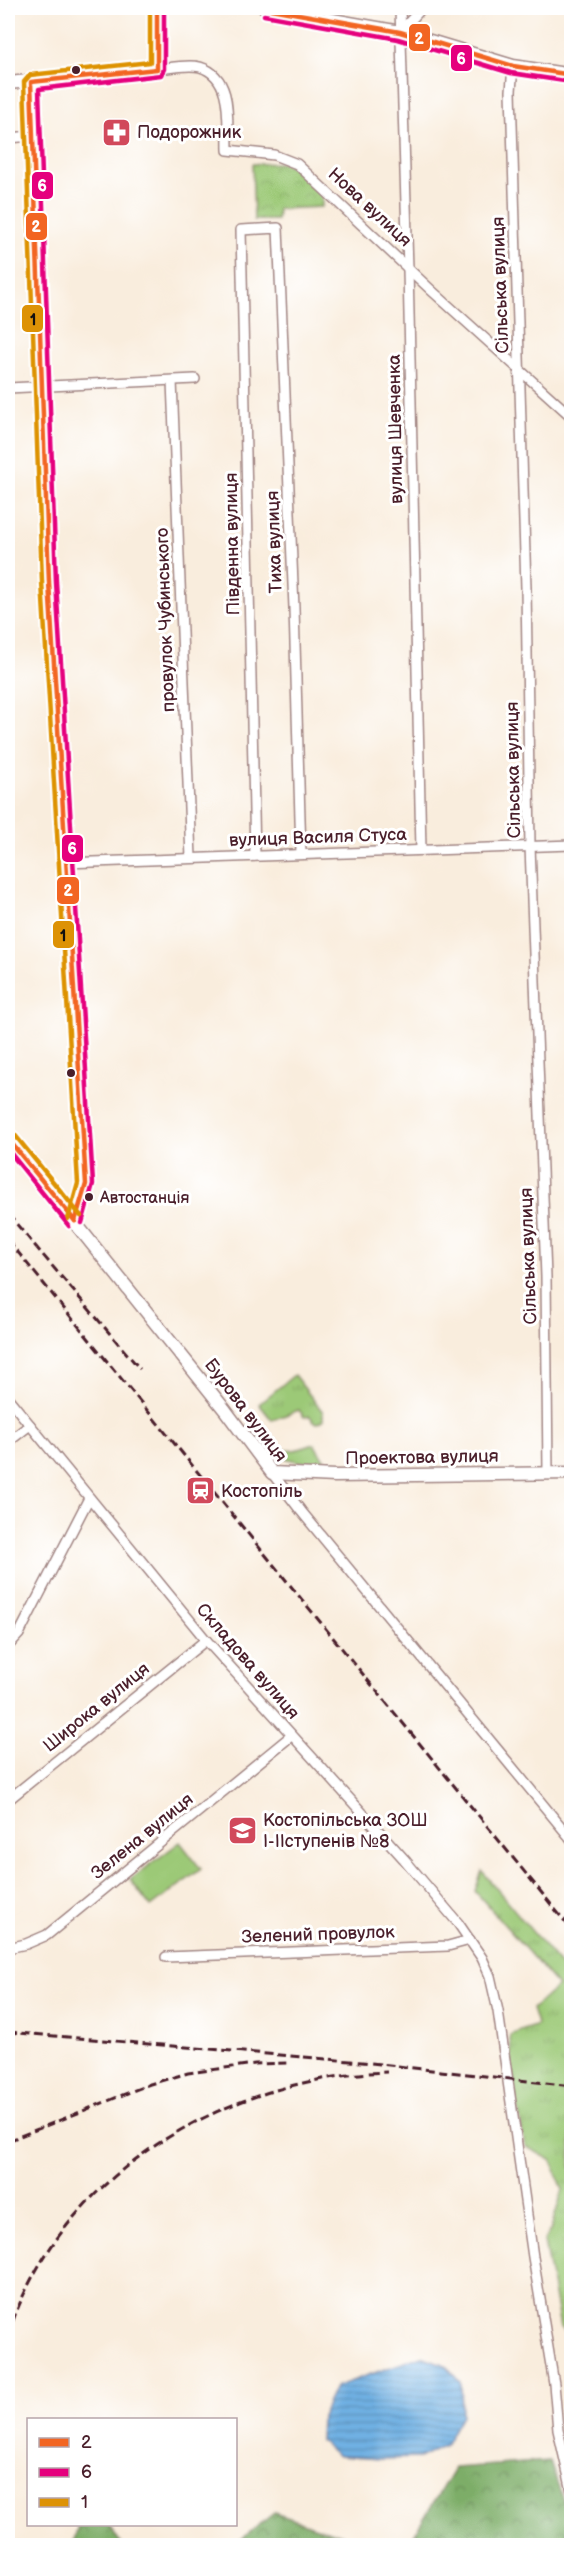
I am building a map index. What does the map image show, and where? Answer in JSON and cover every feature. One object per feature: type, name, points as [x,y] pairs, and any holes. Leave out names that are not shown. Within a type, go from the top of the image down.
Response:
[{"type":"main road","points":[[157,69],[155,8],[161,8]]},
{"type":"main road","points":[[265,8],[400,32],[513,66],[572,75]]},
{"type":"main road","name":"Нова вулиця","points":[[8,83],[157,69]]},
{"type":"main road","name":"Бурова вулиця","points":[[8,1139],[272,1473]]},
{"type":"main road","name":"Проектова вулиця","points":[[272,1473],[335,1476],[572,1473]]},
{"type":"street","name":"вулиця Шевченка","points":[[400,8],[421,850]]},
{"type":"street","points":[[400,32],[422,8]]},
{"type":"street","name":"Сільська вулиця","points":[[513,66],[511,91],[520,370],[530,846],[546,1277],[548,1474]]},
{"type":"street","name":"Нова вулиця","points":[[157,69],[199,67],[215,76],[225,93],[228,150],[274,155],[297,164],[572,417]]},
{"type":"street","points":[[31,82],[49,572],[65,863],[87,1184],[75,1221]]},
{"type":"street","points":[[8,138],[33,136]]},
{"type":"street","name":"Тиха вулиця","points":[[241,230],[278,228],[294,608],[301,855]]},
{"type":"street","name":"Південна вулиця","points":[[241,230],[255,856]]},
{"type":"street","points":[[8,388],[195,379]]},
{"type":"street","name":"провулок Чубинського","points":[[172,381],[191,858]]},
{"type":"street","name":"вулиця Василя Стуса","points":[[65,863],[572,845]]},
{"type":"street","name":"Складова вулиця","points":[[8,1398],[206,1640],[404,1859],[470,1940],[490,1976],[498,2011],[554,2384],[558,2430],[572,2491]]},
{"type":"street","points":[[8,1442],[30,1425]]},
{"type":"street","name":"Бурова вулиця","points":[[272,1473],[572,1840]]},
{"type":"street","points":[[8,1646],[19,1634],[89,1498]]},
{"type":"street","name":"Широка вулиця","points":[[8,1800],[206,1640]]},
{"type":"street","name":"Зелена вулиця","points":[[8,1948],[48,1935],[291,1736]]},
{"type":"street","name":"Зелений провулок","points":[[166,1957],[448,1946],[470,1940]]},
{"type":"green space","points":[[283,163],[296,169],[322,193],[322,207],[278,209],[277,220],[254,220],[252,164]]},
{"type":"green space","points":[[294,1375],[323,1412],[323,1420],[318,1423],[314,1422],[310,1416],[304,1417],[299,1410],[272,1420],[259,1404]]},
{"type":"green space","points":[[252,1421],[256,1422],[280,1448],[293,1450],[314,1444],[324,1459],[322,1464],[280,1456],[249,1426]]},
{"type":"green space","points":[[180,1842],[201,1869],[151,1907],[130,1880]]},
{"type":"green space","points":[[482,1871],[571,1978],[571,2337],[560,2327],[544,2241],[551,2229],[563,2189],[551,2160],[525,2146],[512,2075],[510,2035],[537,2025],[532,2009],[558,1986],[475,1891]]},
{"type":"green space","points":[[550,2461],[571,2523],[571,2545],[408,2545],[454,2468]]},
{"type":"green space","points":[[274,2513],[372,2545],[234,2545]]},
{"type":"green space","points":[[78,2526],[110,2526],[122,2545],[73,2545]]},
{"type":"water","points":[[421,2356],[445,2365],[461,2382],[462,2415],[445,2445],[419,2458],[380,2459],[338,2456],[320,2441],[321,2417],[335,2387]]},
{"type":"railway","points":[[8,1214],[140,1369]]},
{"type":"railway","points":[[8,1240],[572,1930]]},
{"type":"railway","points":[[8,2032],[362,2062],[572,2086]]},
{"type":"railway","points":[[8,2141],[150,2084],[188,2073],[255,2064],[290,2063]]},
{"type":"railway","points":[[8,2335],[32,2278],[66,2227],[107,2183],[156,2145],[209,2115],[266,2093],[326,2078],[387,2072]]},
{"type":"transit line","name":"1","points":[[68,1219],[78,1183],[42,582],[24,82],[30,75],[150,62],[150,8]]},
{"type":"transit line","name":"2","points":[[75,1221],[86,1184],[49,582],[31,82],[157,69],[157,8]]},
{"type":"transit line","name":"6","points":[[82,1223],[93,1184],[56,582],[39,89],[161,75],[164,69],[164,8]]},
{"type":"transit line","name":"2","points":[[265,8],[400,32],[513,66],[572,75]]},
{"type":"transit line","name":"6","points":[[264,15],[398,39],[511,73],[571,82]]},
{"type":"transit line","name":"1","points":[[14,1134],[81,1216]]},
{"type":"transit line","name":"2","points":[[8,1139],[75,1221]]},
{"type":"transit line","name":"6","points":[[8,1150],[69,1226]]},
{"type":"place","name":"Подорожник","points":[[116,132]]},
{"type":"place","name":"Автостанція","points":[[89,1197]]},
{"type":"place","name":"Костопіль","points":[[200,1491]]},
{"type":"place","name":"Костопільська ЗОШ І-ІІступенів №8","points":[[242,1830]]}]
